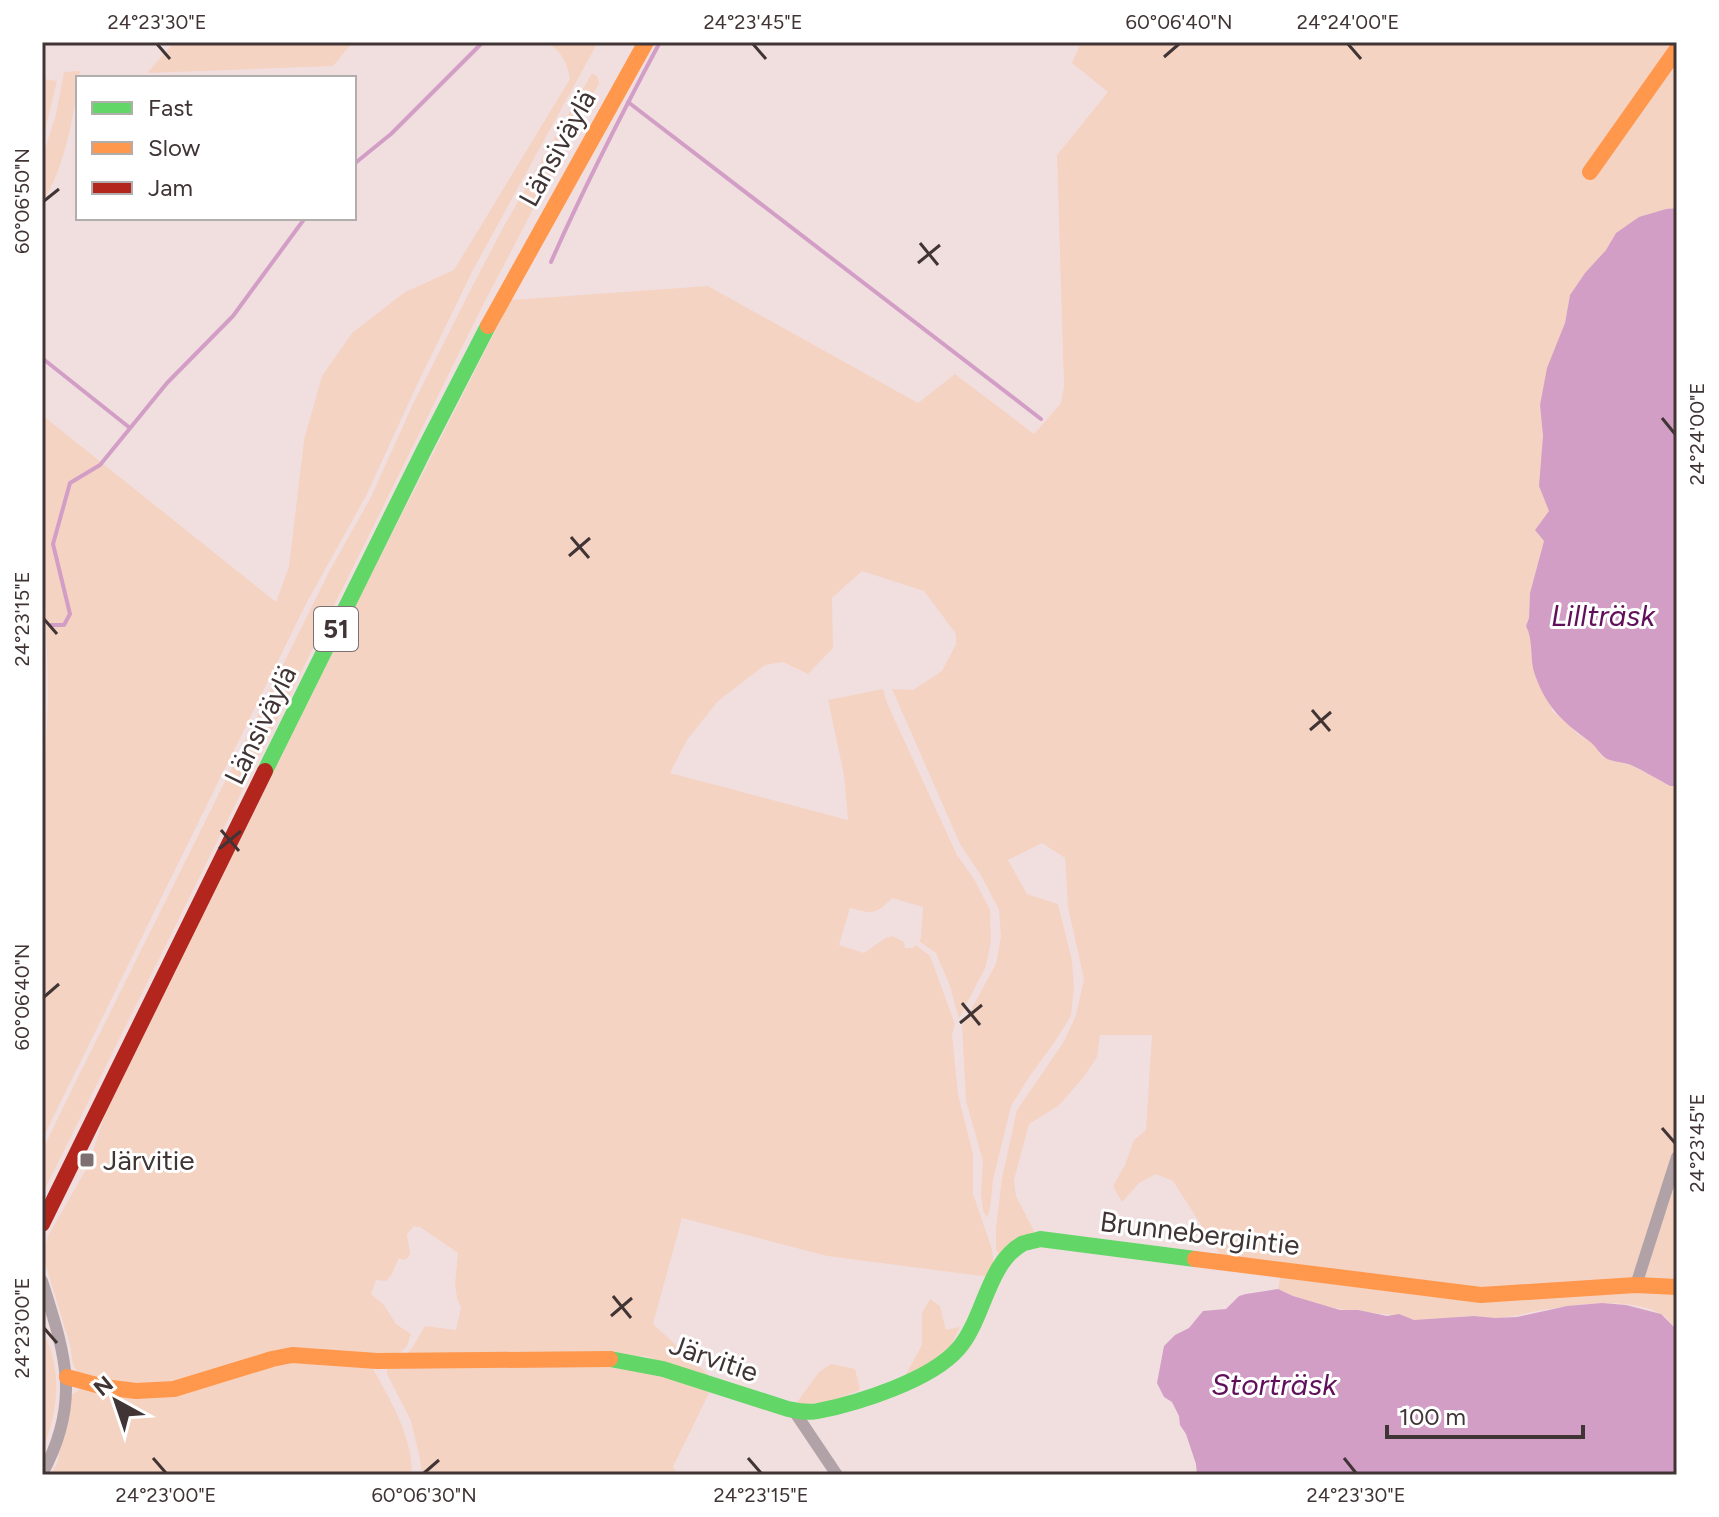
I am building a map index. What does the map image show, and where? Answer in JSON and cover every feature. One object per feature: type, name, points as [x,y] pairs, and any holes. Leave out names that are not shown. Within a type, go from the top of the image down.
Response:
[{"type":"street","name":"Länsiväylä","points":[[42,1224],[424,450],[494,315],[646,42]]},
{"type":"street","points":[[1590,172],[1677,49]]},
{"type":"street","points":[[1636,1285],[1677,1157]]},
{"type":"street","name":"Brunnebergintie","points":[[794,1411],[807,1413],[840,1405],[905,1383],[943,1364],[974,1327],[999,1267],[1019,1244],[1030,1240],[1481,1295],[1636,1285],[1677,1287]]},
{"type":"street","points":[[42,1281],[46,1310],[59,1332],[67,1377],[66,1402],[60,1428],[52,1456],[42,1474]]},
{"type":"street","name":"Järvitie","points":[[67,1377],[104,1387],[136,1391],[174,1389],[292,1355],[377,1361],[628,1359],[794,1411]]},
{"type":"street","points":[[794,1411],[837,1475]]},
{"type":"shaded area","points":[[174,42],[353,42],[333,66],[147,73]]},
{"type":"shaded area","points":[[547,42],[598,42],[474,268],[366,496],[307,602],[42,1140],[42,849],[48,698],[42,576],[42,415],[276,602],[289,567],[304,440],[322,376],[352,333],[405,292],[454,270],[570,79],[563,58]]},
{"type":"shaded area","points":[[1081,42],[1677,42],[1677,208],[1666,209],[1616,233],[1606,250],[1585,273],[1570,295],[1540,405],[1542,460],[1549,511],[1535,530],[1544,541],[1530,593],[1526,626],[1531,636],[1531,654],[1553,712],[1592,743],[1604,758],[1631,765],[1670,786],[1677,786],[1677,1330],[1659,1313],[1615,1303],[1566,1306],[1501,1318],[1470,1316],[1415,1320],[1399,1315],[1321,1305],[1278,1289],[1280,1277],[1230,1270],[1173,1181],[1156,1174],[1139,1183],[1122,1202],[1113,1186],[1134,1140],[1146,1130],[1152,1035],[1100,1035],[1097,1057],[1083,1078],[1058,1106],[1029,1124],[1014,1180],[1016,1196],[1035,1233],[1001,1259],[996,1249],[996,1228],[1002,1178],[1017,1110],[1063,1043],[1076,1015],[1084,979],[1068,907],[1065,858],[1042,843],[1008,860],[1027,894],[1058,904],[1072,960],[1074,987],[1071,1016],[1011,1106],[987,1218],[981,1193],[983,1161],[966,1101],[962,1026],[996,964],[1001,937],[999,910],[960,844],[892,689],[913,690],[942,671],[956,644],[956,634],[924,591],[862,571],[832,598],[833,648],[808,674],[783,662],[765,665],[718,701],[687,740],[670,773],[848,820],[844,775],[828,700],[883,689],[957,855],[990,910],[991,941],[986,966],[959,1019],[936,953],[919,941],[923,907],[892,898],[873,912],[850,908],[839,945],[864,953],[892,936],[904,942],[905,948],[916,945],[930,956],[955,1024],[952,1035],[958,1094],[973,1154],[973,1194],[992,1249],[994,1266],[989,1277],[827,1256],[682,1218],[653,1324],[715,1381],[645,1356],[404,1357],[425,1326],[456,1330],[461,1307],[455,1284],[458,1253],[414,1226],[407,1234],[408,1258],[399,1258],[386,1281],[376,1280],[371,1294],[384,1305],[396,1324],[411,1334],[407,1346],[397,1356],[310,1351],[177,1384],[133,1387],[78,1374],[43,1256],[49,1234],[88,1166],[105,1114],[364,589],[511,300],[708,286],[918,403],[955,374],[1034,434],[1061,403],[1064,386],[1057,155],[1108,92],[1072,63]]},
{"type":"shaded area","points":[[80,71],[79,76],[76,76],[72,122],[57,173],[42,204],[42,159],[56,114],[64,72]]},
{"type":"shaded area","points":[[592,73],[599,83],[482,307],[42,1195],[42,1151],[76,1081],[330,570],[370,499],[413,404],[472,287]]},
{"type":"shaded area","points":[[44,79],[57,81],[42,143],[42,96]]},
{"type":"shaded area","points":[[930,1299],[940,1306],[946,1330],[960,1327],[950,1347],[905,1376],[922,1345],[922,1313]]},
{"type":"shaded area","points":[[42,1330],[54,1360],[56,1391],[52,1421],[42,1452]]},
{"type":"shaded area","points":[[294,1359],[371,1365],[404,1431],[412,1475],[50,1475],[57,1464],[71,1395],[84,1387],[139,1395]]},
{"type":"shaded area","points":[[611,1361],[711,1389],[673,1467],[679,1475],[422,1475],[411,1421],[387,1374],[387,1369]]},
{"type":"shaded area","points":[[831,1364],[855,1369],[860,1390],[827,1403],[795,1405],[819,1372]]},
{"type":"water","name":"Lillträsk","points":[[1677,208],[1677,786],[1670,786],[1631,765],[1607,759],[1556,713],[1535,675],[1526,626],[1530,593],[1544,541],[1535,530],[1549,511],[1539,486],[1543,436],[1540,405],[1547,368],[1565,323],[1570,295],[1616,233],[1639,217]]},
{"type":"water","name":"Storträsk","points":[[1278,1289],[1340,1310],[1387,1316],[1399,1314],[1414,1320],[1517,1317],[1567,1306],[1602,1303],[1626,1305],[1661,1314],[1677,1330],[1677,1475],[1197,1475],[1179,1416],[1157,1383],[1164,1346],[1175,1335],[1189,1328],[1203,1311],[1226,1309],[1239,1296]]},
{"type":"waterway","points":[[356,162],[391,134],[483,42]]},
{"type":"waterway","points":[[551,262],[603,151],[660,42]]},
{"type":"waterway","points":[[628,102],[1041,419]]},
{"type":"waterway","points":[[51,625],[64,625],[70,614],[53,544],[70,483],[100,465],[167,383],[233,316],[304,220]]},
{"type":"waterway","points":[[42,358],[130,428]]},
{"type":"traffic: fast","points":[[265,771],[488,326]]},
{"type":"traffic: fast","points":[[610,1359],[663,1369],[788,1409],[818,1411],[893,1389],[946,1360],[967,1337],[1001,1265],[1022,1244],[1040,1239],[1195,1259]]},
{"type":"traffic: slow","points":[[488,326],[646,42]]},
{"type":"traffic: slow","points":[[1590,172],[1677,49]]},
{"type":"traffic: slow","points":[[1195,1259],[1481,1295],[1636,1285],[1677,1287]]},
{"type":"traffic: slow","points":[[67,1377],[104,1387],[136,1391],[174,1389],[292,1355],[377,1361],[610,1359]]},
{"type":"traffic: jam","points":[[42,1224],[265,771]]},
{"type":"place","name":"Järvitie","points":[[87,1160]]}]
